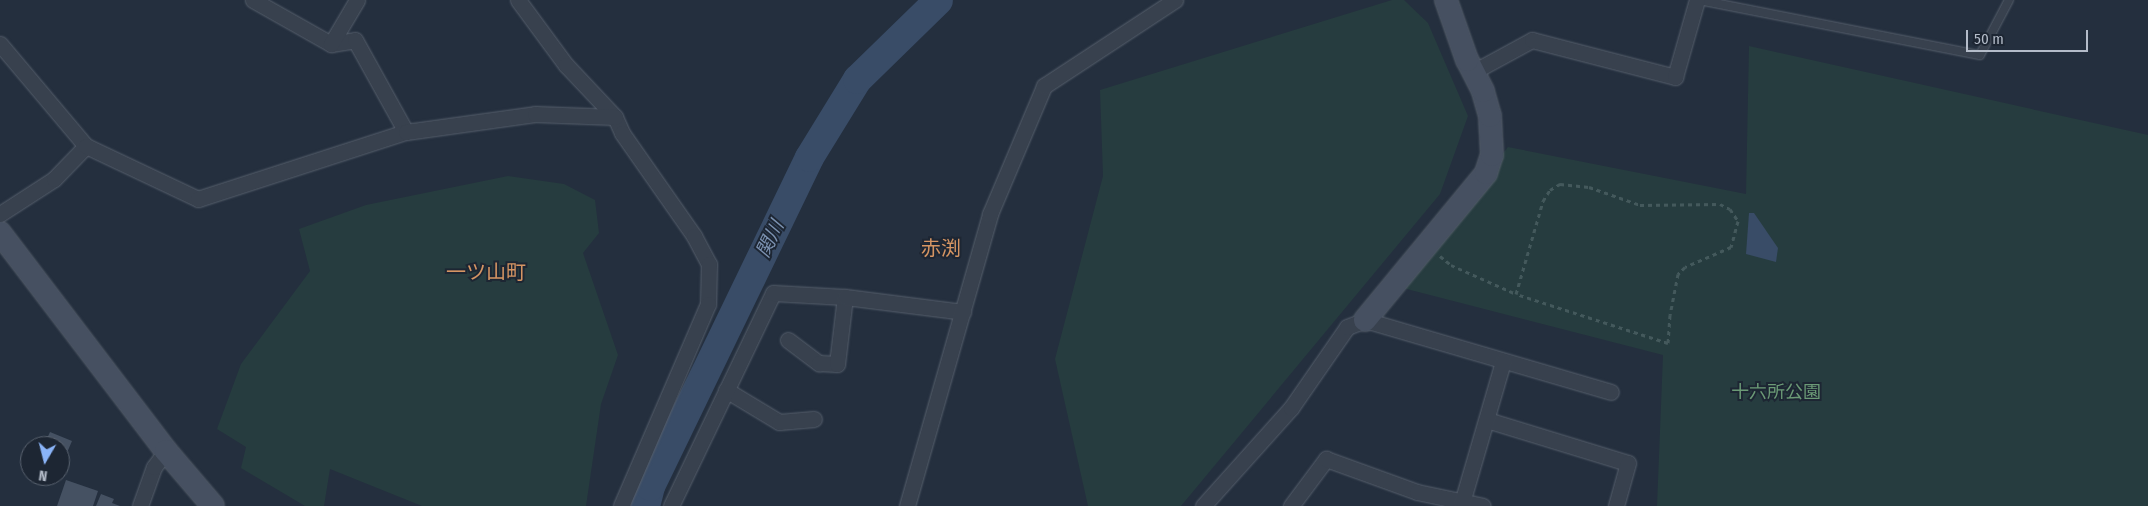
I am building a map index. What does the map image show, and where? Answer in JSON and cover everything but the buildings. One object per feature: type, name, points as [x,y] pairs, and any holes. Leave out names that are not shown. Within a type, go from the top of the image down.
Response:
[{"type":"street","points":[[253,0],[331,44],[355,40],[406,132]]},
{"type":"street","points":[[331,44],[357,0]]},
{"type":"street","points":[[518,0],[566,65],[615,117],[622,133],[694,236],[709,264],[708,304],[621,506]]},
{"type":"street","points":[[907,506],[990,214],[1044,86],[1175,0]]},
{"type":"street","points":[[1204,506],[1291,408],[1347,327],[1364,320],[1486,173],[1492,156],[1490,116],[1446,0]]},
{"type":"street","points":[[1473,72],[1532,40],[1676,77],[1698,0]]},
{"type":"street","points":[[0,44],[86,146],[198,199],[406,132],[535,114],[615,117]]},
{"type":"street","points":[[0,214],[54,179],[86,146]]},
{"type":"street","points":[[0,233],[166,451],[213,506]]},
{"type":"street","points":[[671,506],[773,292],[845,297],[963,312]]},
{"type":"street","points":[[788,340],[819,363],[837,364],[845,297]]},
{"type":"street","points":[[1364,320],[1503,361],[1554,373],[1611,392]]},
{"type":"street","points":[[1463,503],[1503,361]]},
{"type":"street","points":[[726,390],[779,422],[814,419]]},
{"type":"street","points":[[1487,420],[1628,463],[1616,506]]},
{"type":"street","points":[[140,506],[154,467],[166,451]]},
{"type":"street","points":[[1290,506],[1326,459],[1417,492],[1483,506]]},
{"type":"lane","points":[[1698,0],[1980,55],[2009,0]]},
{"type":"path","points":[[1434,250],[1451,265],[1516,294],[1668,343],[1670,315],[1678,274],[1685,266],[1731,247],[1738,221],[1730,209],[1720,204],[1640,205],[1588,187],[1560,184],[1550,190],[1543,201],[1516,294]]},
{"type":"green space","points":[[1392,0],[1404,0],[1428,23],[1468,116],[1440,194],[1181,506],[1088,506],[1055,359],[1103,176],[1100,90]]},
{"type":"green space","name":"十六所公園","points":[[1749,46],[2148,135],[2148,506],[1657,506],[1663,355],[1395,286],[1508,147],[1746,194]]},
{"type":"green space","points":[[508,176],[564,184],[595,200],[599,233],[583,253],[618,355],[601,404],[586,506],[422,506],[330,469],[324,506],[305,506],[241,468],[246,447],[217,429],[241,364],[310,271],[299,229],[366,205]]},
{"type":"water","points":[[1749,213],[1754,213],[1778,248],[1776,262],[1746,254]]},
{"type":"waterway","name":"関川","points":[[645,506],[650,486],[809,157],[857,79],[938,0]]},
{"type":"district","name":"赤渕","points":[[941,248]]},
{"type":"district","name":"一ツ山町","points":[[486,272]]}]
